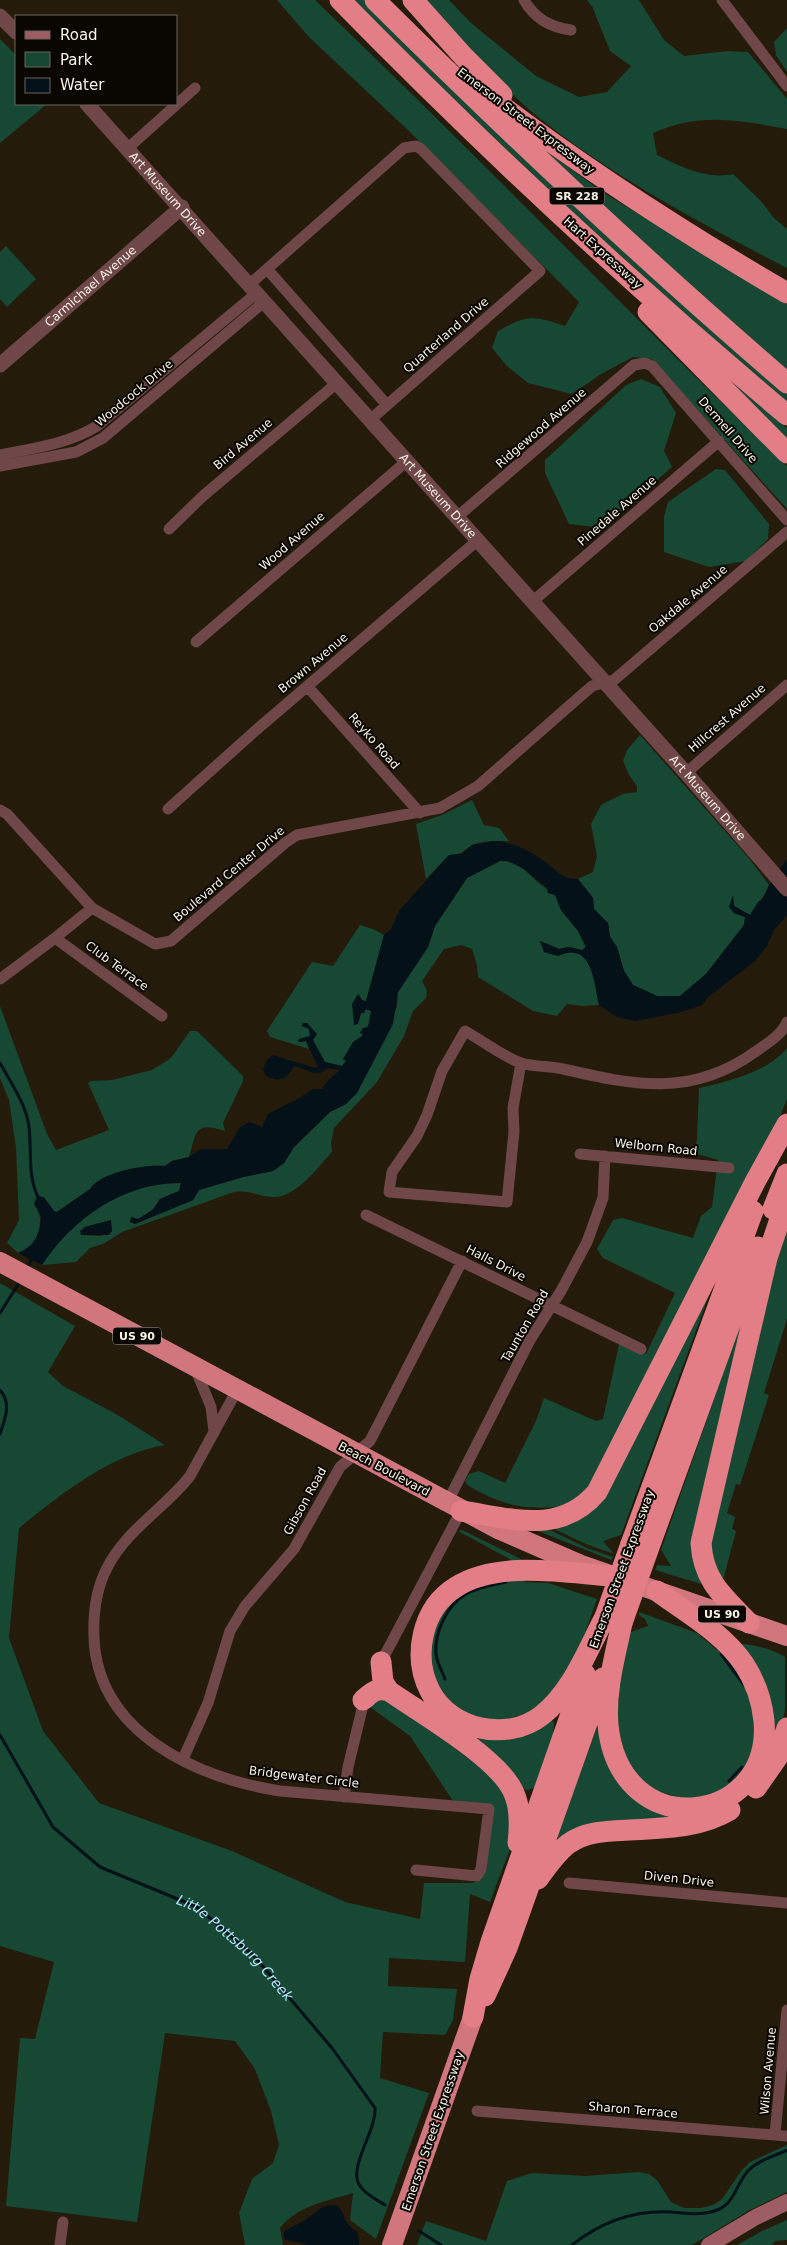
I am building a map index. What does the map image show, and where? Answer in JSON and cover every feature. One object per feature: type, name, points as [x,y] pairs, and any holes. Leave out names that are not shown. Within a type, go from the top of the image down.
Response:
[{"type":"highway","points":[[334,0],[381,42]]},
{"type":"highway","name":"Hart Expressway","points":[[340,0],[528,185],[680,323],[787,415]]},
{"type":"highway","name":"Hart Expressway","points":[[376,0],[491,115],[607,224],[787,383]]},
{"type":"highway","name":"Emerson Street Expressway","points":[[376,0],[481,90],[572,156],[640,202],[787,293]]},
{"type":"highway","points":[[413,0],[463,56],[502,95],[572,156]]},
{"type":"highway","points":[[528,185],[714,381],[787,453]]},
{"type":"highway","points":[[640,202],[787,276]]},
{"type":"highway","points":[[454,1507],[528,1520],[552,1520],[580,1509],[597,1492],[754,1182],[787,1126]]},
{"type":"highway","name":"Emerson Street Expressway","points":[[473,2017],[482,1970],[513,1878],[613,1620],[639,1547],[718,1300],[787,1126]]},
{"type":"highway","name":"Emerson Street Expressway","points":[[639,1547],[787,1174]]},
{"type":"highway","points":[[749,1623],[711,1583],[704,1564],[700,1543],[767,1258],[787,1198]]},
{"type":"highway","name":"Beach Boulevard","points":[[4,1264],[454,1507],[546,1551],[612,1576],[787,1636]]},
{"type":"highway","points":[[612,1576],[507,1571],[482,1575],[456,1587],[435,1605],[422,1632],[422,1664],[430,1691],[446,1711],[470,1726],[500,1731],[520,1728],[542,1716],[562,1694],[613,1620]]},
{"type":"highway","points":[[613,1620],[608,1719],[612,1746],[626,1777],[643,1794],[661,1803],[675,1807],[704,1806],[730,1795],[751,1774],[762,1748],[764,1717],[755,1684],[743,1662],[724,1642],[657,1591]]},
{"type":"highway","name":"Emerson Street Expressway","points":[[392,2245],[473,2017],[498,1968],[520,1910],[613,1620]]},
{"type":"highway","points":[[381,1662],[383,1682],[389,1691]]},
{"type":"highway","points":[[363,1700],[374,1690],[381,1688],[389,1691],[498,1769],[516,1798],[519,1813],[519,1830],[513,1878]]},
{"type":"highway","points":[[520,1910],[550,1862],[571,1842],[600,1832],[682,1826],[714,1818],[731,1809],[749,1795],[781,1760],[787,1728]]},
{"type":"main road","points":[[710,2245],[756,2217],[787,2202]]},
{"type":"street","points":[[524,0],[532,12],[544,22],[556,28],[571,30]]},
{"type":"street","points":[[722,0],[787,86]]},
{"type":"street","points":[[0,16],[15,31]]},
{"type":"street","points":[[178,103],[195,88]]},
{"type":"street","name":"Art Museum Drive","points":[[88,105],[182,207],[787,889]]},
{"type":"street","points":[[128,148],[176,105]]},
{"type":"street","name":"Quarterland Drive","points":[[267,269],[404,148],[409,146],[421,149],[540,271],[370,420]]},
{"type":"street","name":"Carmichael Avenue","points":[[0,365],[182,207]]},
{"type":"street","points":[[257,292],[267,269],[387,405]]},
{"type":"street","name":"Woodcock Drive","points":[[0,454],[63,442],[82,436],[97,426],[257,292]]},
{"type":"street","name":"Woodcock Drive","points":[[0,466],[76,452],[103,438],[257,292]]},
{"type":"street","name":"Dermell Drive","points":[[645,363],[652,366],[787,520]]},
{"type":"street","name":"Ridgewood Avenue","points":[[457,517],[634,365],[645,363]]},
{"type":"street","name":"Bird Avenue","points":[[169,529],[203,496],[338,383]]},
{"type":"street","name":"Pinedale Avenue","points":[[532,602],[719,441]]},
{"type":"street","name":"Wood Avenue","points":[[196,642],[407,460]]},
{"type":"street","name":"Oakdale Avenue","points":[[604,682],[614,680],[787,532]]},
{"type":"street","name":"Brown Avenue","points":[[168,809],[307,686],[478,540]]},
{"type":"street","name":"Boulevard Center Drive","points":[[0,810],[7,814],[92,908],[147,940],[163,944],[171,942],[284,843],[297,835],[440,808],[478,786],[592,686],[604,682]]},
{"type":"street","name":"Hillcrest Avenue","points":[[686,773],[787,685]]},
{"type":"street","name":"Reyko Road","points":[[307,686],[420,813]]},
{"type":"street","points":[[0,979],[92,908]]},
{"type":"street","name":"Club Terrace","points":[[55,938],[162,1016]]},
{"type":"street","points":[[521,1063],[513,1108],[514,1132],[507,1202],[389,1192],[392,1172],[424,1122],[442,1071],[465,1031],[521,1063],[561,1068],[626,1083],[693,1082],[718,1074],[737,1065],[785,1028],[787,1022]]},
{"type":"street","name":"Welborn Road","points":[[580,1154],[728,1168]]},
{"type":"street","name":"Taunton Road","points":[[344,1797],[348,1768],[363,1700],[530,1340],[561,1291],[583,1249],[599,1213],[603,1198],[605,1156]]},
{"type":"street","name":"Halls Drive","points":[[366,1215],[641,1349]]},
{"type":"street","name":"Gibson Road","points":[[183,1759],[208,1703],[230,1630],[245,1606],[294,1549],[340,1466],[370,1440],[462,1261]]},
{"type":"street","points":[[194,1367],[211,1407],[214,1432]]},
{"type":"street","name":"Bridgewater Circle","points":[[236,1390],[190,1476],[131,1535],[107,1567],[100,1584],[94,1625],[98,1663],[104,1684],[114,1702],[137,1730],[161,1748],[216,1777],[250,1786],[344,1797],[489,1809],[481,1869],[477,1876],[416,1870]]},
{"type":"street","name":"Diven Drive","points":[[569,1883],[787,1903]]},
{"type":"street","name":"Wilson Avenue","points":[[781,2135],[787,2010]]},
{"type":"street","name":"Sharon Terrace","points":[[477,2111],[781,2135]]},
{"type":"street","points":[[60,2245],[63,2222]]},
{"type":"green space","points":[[277,0],[315,0],[787,466],[787,509],[652,359],[633,357],[601,374],[572,394],[528,383],[506,365],[492,348],[498,331],[516,322],[530,318],[565,326],[579,302],[411,133],[309,37]]},
{"type":"green space","points":[[350,0],[365,0],[399,35],[787,392],[787,405],[625,263]]},
{"type":"green space","points":[[425,0],[449,0],[471,23],[536,76],[579,97],[607,92],[631,66],[610,51],[592,6],[587,0],[639,0],[664,40],[684,56],[728,51],[748,52],[787,99],[787,129],[735,121],[703,120],[670,126],[653,133],[657,155],[703,174],[733,174],[760,200],[774,218],[787,229],[787,268],[722,234],[628,180],[567,139],[538,117],[508,90]]},
{"type":"green space","points":[[787,28],[787,72],[776,55],[774,42]]},
{"type":"green space","points":[[0,39],[15,54],[15,105],[46,105],[0,143]]},
{"type":"green space","points":[[539,146],[604,193],[787,304],[787,370],[685,281]]},
{"type":"green space","points":[[6,246],[36,279],[7,307],[0,299],[0,252]]},
{"type":"green space","points":[[724,374],[787,428],[787,442]]},
{"type":"green space","points":[[641,379],[660,387],[676,413],[664,451],[672,467],[603,528],[569,524],[545,473],[545,460],[626,385]]},
{"type":"green space","points":[[716,469],[725,470],[769,524],[768,539],[746,561],[709,567],[664,552],[664,517],[668,502]]},
{"type":"green space","points":[[640,735],[748,857],[769,885],[750,915],[734,906],[734,913],[745,917],[744,925],[706,974],[680,996],[657,996],[633,985],[624,971],[617,947],[610,937],[608,923],[594,909],[593,898],[578,879],[593,872],[597,856],[591,824],[601,805],[623,794],[637,792],[637,786],[629,775],[623,761],[627,750]]},
{"type":"green space","points":[[472,800],[484,825],[499,828],[509,841],[480,843],[460,853],[449,855],[426,879],[416,824],[442,815]]},
{"type":"green space","points":[[500,861],[513,863],[523,868],[549,893],[555,895],[561,910],[578,931],[586,947],[582,950],[569,947],[559,949],[546,943],[558,956],[570,953],[578,954],[585,959],[593,976],[599,1005],[582,1006],[567,1004],[557,1016],[533,1011],[478,977],[477,965],[472,949],[461,945],[444,949],[422,981],[427,991],[426,998],[413,1011],[404,1036],[377,1082],[334,1128],[331,1143],[332,1152],[297,1188],[281,1196],[272,1197],[234,1192],[122,1232],[105,1243],[90,1248],[76,1262],[42,1265],[62,1239],[87,1216],[101,1206],[131,1191],[151,1185],[181,1183],[179,1191],[160,1199],[153,1209],[138,1219],[135,1224],[193,1200],[199,1190],[243,1177],[273,1171],[284,1163],[294,1147],[330,1112],[346,1104],[397,1007],[398,992],[428,947],[435,926],[467,878]],"holes":[[[111,1220],[111,1225],[101,1236],[82,1235],[85,1227]]]},
{"type":"green space","points":[[360,925],[384,935],[366,1001],[362,1001],[359,994],[354,1008],[354,1014],[359,1020],[361,1013],[365,1009],[371,1011],[370,1021],[366,1029],[360,1033],[363,1034],[362,1036],[343,1059],[347,1060],[342,1066],[325,1062],[315,1045],[307,1023],[302,1026],[309,1029],[310,1036],[299,1042],[306,1041],[309,1049],[270,1037],[267,1031],[312,962],[333,966]]},
{"type":"green space","points":[[0,1006],[47,1134],[56,1150],[109,1130],[88,1083],[91,1081],[112,1080],[152,1070],[171,1058],[190,1031],[197,1031],[243,1076],[243,1081],[223,1123],[225,1131],[215,1128],[202,1128],[196,1135],[189,1157],[172,1161],[165,1166],[147,1166],[124,1170],[103,1178],[57,1212],[54,1211],[44,1197],[38,1212],[40,1224],[36,1239],[32,1245],[18,1253],[7,1243],[19,1220],[16,1147],[9,1100],[0,1078]]},
{"type":"green space","points":[[787,1048],[787,1099],[773,1133],[606,1465],[574,1505],[544,1508],[518,1506],[493,1498],[466,1484],[465,1481],[469,1474],[479,1471],[505,1483],[536,1421],[544,1398],[596,1421],[603,1419],[619,1344],[646,1354],[675,1293],[603,1258],[597,1249],[613,1220],[622,1218],[693,1238],[701,1216],[712,1207],[718,1160],[694,1153],[697,1139],[699,1088],[722,1083],[758,1070],[769,1064]]},
{"type":"green space","points":[[787,1213],[787,1319],[764,1393],[769,1395],[740,1485],[736,1484],[727,1513],[735,1517],[732,1529],[736,1531],[722,1584],[708,1557]]},
{"type":"green space","points":[[716,1276],[621,1535],[603,1541],[614,1554],[586,1544],[552,1528],[570,1519]]},
{"type":"green space","points":[[0,1283],[75,1326],[48,1372],[63,1386],[116,1414],[165,1445],[125,1457],[106,1466],[69,1489],[19,1528],[9,1638],[43,1731],[99,1803],[232,1851],[345,1902],[420,1919],[424,1883],[471,1883],[482,1880],[493,1805],[453,1801],[410,1736],[370,1707],[381,1698],[416,1718],[504,1786],[509,1808],[510,1849],[490,1902],[470,1894],[465,1962],[389,1958],[388,1986],[457,1989],[453,2020],[445,2035],[383,2032],[380,2078],[429,2093],[376,2239],[350,2220],[353,2193],[313,2205],[295,2214],[280,2228],[283,2245],[245,2245],[239,2213],[252,2179],[273,2163],[279,2145],[271,2111],[255,2069],[235,2041],[165,2033],[137,2222],[6,2206],[20,2038],[35,2039],[54,1962],[0,1946]]},
{"type":"green space","points":[[745,1311],[697,1531],[708,1586],[655,1570],[657,1565],[671,1566],[661,1550]]},
{"type":"green space","points":[[539,1527],[613,1557],[611,1560],[538,1531]]},
{"type":"green space","points":[[462,1530],[519,1558],[522,1560],[524,1567],[458,1531]]},
{"type":"green space","points":[[524,1576],[525,1582],[548,1583],[597,1599],[574,1664],[535,1711],[503,1720],[490,1721],[462,1712],[440,1693],[429,1669],[431,1626],[460,1590]]},
{"type":"green space","points":[[639,1612],[697,1633],[743,1672],[760,1734],[737,1783],[696,1802],[642,1787],[616,1737],[621,1661],[631,1632],[648,1626],[645,1619],[639,1615]]},
{"type":"green space","points":[[734,1644],[760,1647],[785,1657],[785,1709],[780,1739],[772,1759],[764,1772],[742,1797],[725,1808],[701,1818],[678,1822],[602,1827],[559,1841],[557,1834],[598,1725],[604,1728],[610,1758],[620,1778],[632,1793],[648,1803],[665,1810],[687,1813],[708,1811],[726,1804],[741,1793],[754,1778],[762,1761],[767,1741],[768,1719],[765,1698],[758,1679],[747,1660]]},
{"type":"green space","points":[[551,1718],[554,1723],[553,1737],[536,1787],[528,1790],[520,1789],[474,1736]]},
{"type":"green space","points":[[787,2145],[787,2192],[750,2210],[692,2245],[417,2245],[426,2221],[486,2241],[507,2181],[532,2173],[585,2176],[639,2172],[649,2174],[657,2180],[671,2202],[684,2208],[701,2208],[713,2205],[722,2199],[742,2170],[750,2162]]},
{"type":"green space","points":[[787,2220],[787,2240],[775,2241],[772,2245],[737,2245],[762,2231]]},
{"type":"water","points":[[494,841],[513,844],[536,855],[562,875],[578,879],[593,898],[594,909],[608,923],[610,937],[617,947],[624,971],[633,985],[657,996],[680,996],[706,974],[744,925],[745,917],[734,913],[729,907],[733,895],[734,906],[750,915],[758,902],[763,899],[769,885],[787,859],[787,915],[774,930],[767,946],[755,961],[708,997],[702,1005],[682,1012],[635,1021],[617,1017],[599,1005],[593,976],[585,959],[578,954],[570,953],[558,956],[544,952],[540,941],[559,949],[569,947],[582,950],[586,947],[578,931],[561,910],[555,895],[548,893],[547,888],[524,869],[508,861],[500,861],[467,878],[435,926],[428,947],[398,992],[393,1024],[357,1093],[346,1104],[330,1112],[294,1147],[284,1163],[273,1171],[243,1177],[199,1190],[193,1200],[135,1224],[130,1222],[131,1217],[138,1219],[153,1210],[160,1199],[179,1191],[181,1183],[160,1184],[139,1189],[101,1206],[84,1219],[54,1248],[42,1265],[18,1253],[36,1239],[40,1228],[41,1216],[34,1204],[37,1196],[43,1197],[54,1211],[57,1212],[90,1189],[95,1183],[113,1174],[147,1166],[165,1166],[172,1161],[189,1157],[201,1149],[227,1149],[240,1127],[249,1122],[262,1127],[268,1114],[313,1089],[322,1089],[328,1080],[340,1070],[328,1068],[320,1073],[314,1073],[294,1066],[286,1077],[275,1079],[266,1076],[263,1069],[267,1060],[273,1055],[315,1068],[318,1067],[306,1041],[298,1042],[299,1039],[310,1036],[309,1029],[302,1026],[302,1023],[307,1023],[317,1034],[313,1040],[325,1062],[342,1066],[346,1061],[343,1059],[353,1042],[362,1036],[363,1034],[360,1033],[363,1028],[368,1027],[371,1011],[366,1009],[364,1013],[361,1013],[358,1024],[354,1025],[352,1004],[358,994],[362,1000],[366,1001],[384,935],[391,929],[399,911],[449,855],[462,854],[472,845]]},
{"type":"water","points":[[111,1220],[112,1231],[109,1235],[81,1235],[80,1231],[85,1227]]},
{"type":"water","points":[[329,2205],[341,2209],[347,2223],[358,2233],[359,2245],[308,2245],[284,2239],[284,2231]]},
{"type":"waterway","points":[[0,1063],[25,1110],[30,1136],[31,1173],[39,1199]]},
{"type":"waterway","name":"Little Pottsburg Creek","points":[[27,1268],[31,1260]]},
{"type":"waterway","name":"Little Pottsburg Creek","points":[[0,1313],[21,1280]]},
{"type":"waterway","name":"Little Pottsburg Creek","points":[[0,1390],[4,1395],[7,1406],[0,1434]]},
{"type":"waterway","points":[[445,1679],[437,1661],[436,1646],[437,1637],[448,1612],[466,1594],[506,1582]]},
{"type":"waterway","points":[[721,1654],[744,1685]]},
{"type":"waterway","name":"Little Pottsburg Creek","points":[[0,1735],[53,1827],[100,1867],[197,1907],[254,1956],[332,2048],[375,2108],[372,2127],[357,2169],[357,2178],[365,2192],[385,2205]]},
{"type":"waterway","points":[[729,1781],[742,1767]]},
{"type":"waterway","points":[[572,2245],[594,2230],[631,2215],[657,2212],[700,2214],[717,2210],[731,2199],[743,2177],[751,2168],[787,2150]]},
{"type":"waterway","name":"Little Pottsburg Creek","points":[[419,2231],[441,2245]]}]
